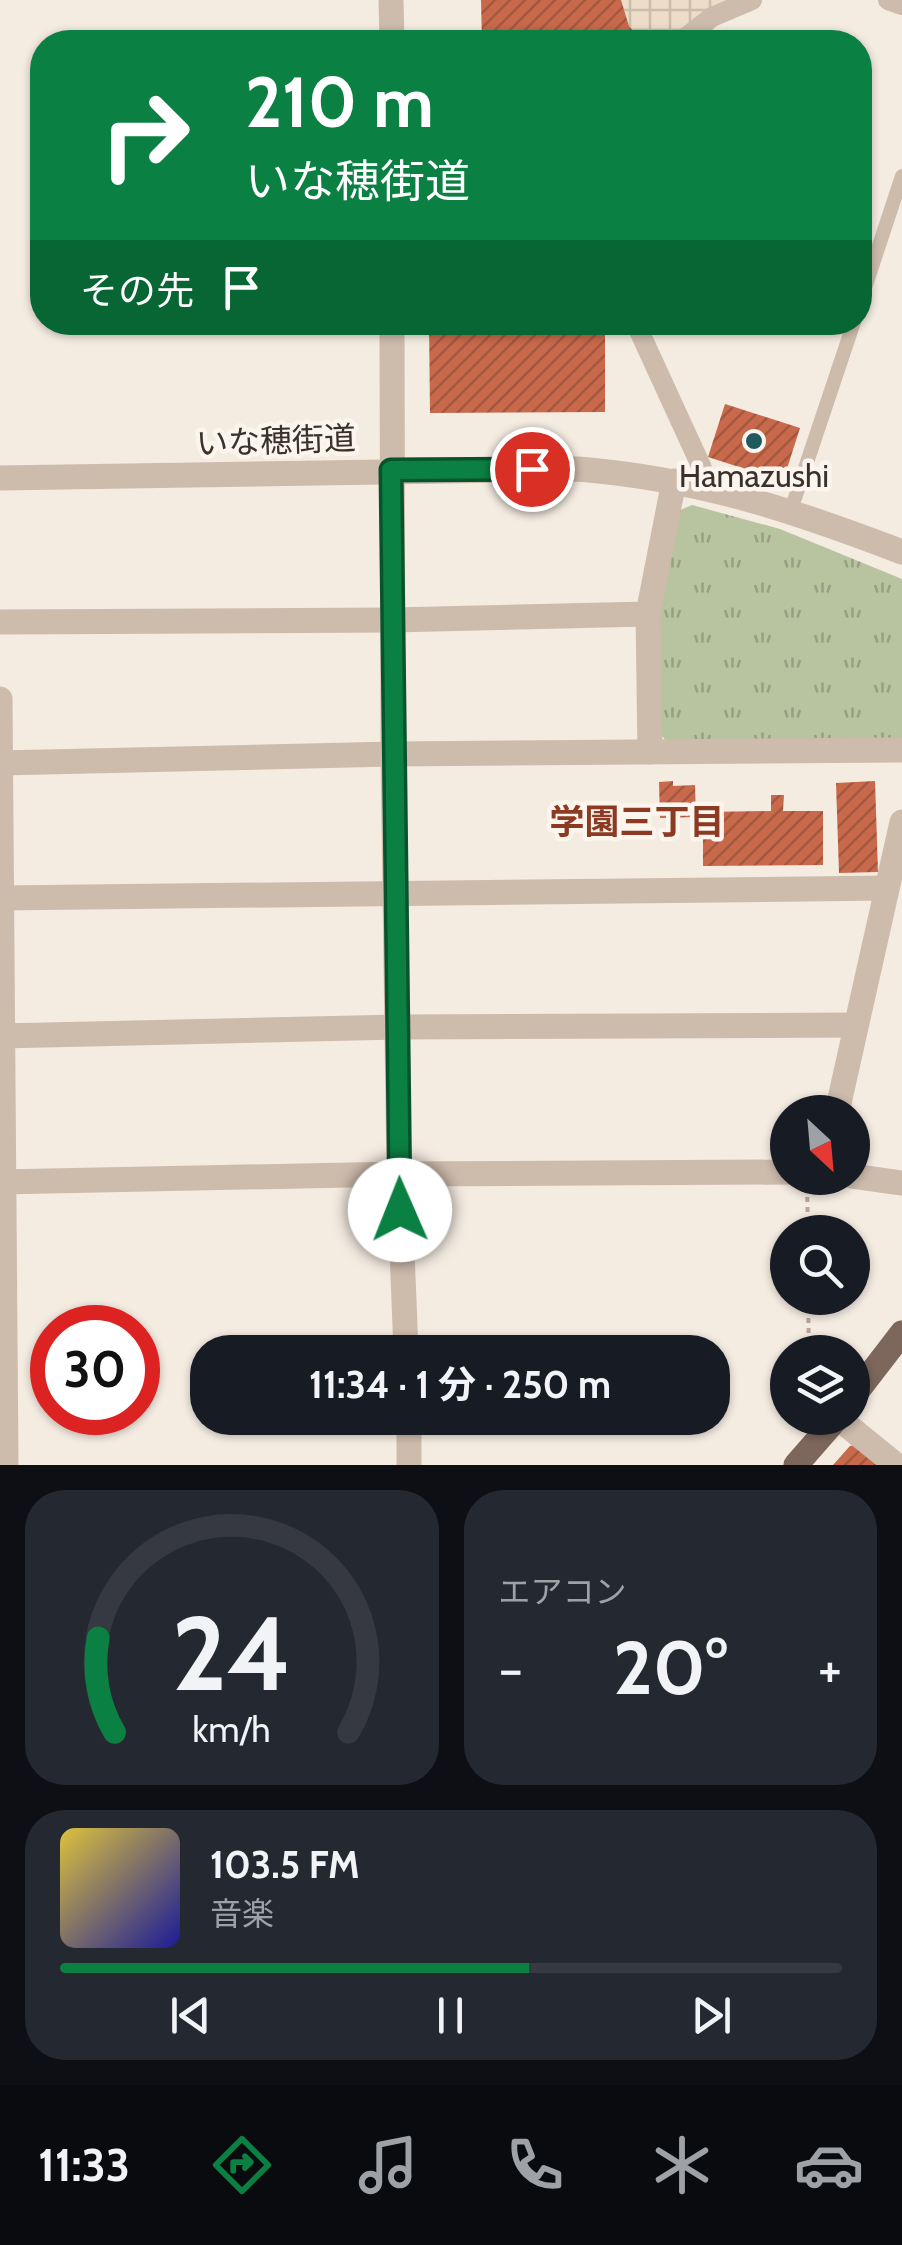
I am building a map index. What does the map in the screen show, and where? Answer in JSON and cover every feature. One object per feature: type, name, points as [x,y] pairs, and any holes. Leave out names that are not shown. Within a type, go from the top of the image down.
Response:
[{"type":"main road","points":[[870,1375],[902,1333]]},
{"type":"main road","points":[[796,1465],[823,1435]]},
{"type":"street","points":[[391,0],[392,30]]},
{"type":"street","points":[[695,30],[712,17],[752,0]]},
{"type":"street","points":[[888,0],[902,5]]},
{"type":"street","points":[[392,335],[393,754],[405,1335]]},
{"type":"street","points":[[640,335],[702,468]]},
{"type":"street","name":"いな穂街道","points":[[0,478],[578,469],[734,493],[792,510],[902,552]]},
{"type":"street","points":[[650,752],[648,614],[674,481]]},
{"type":"street","points":[[0,622],[648,614]]},
{"type":"street","points":[[0,700],[6,1465]]},
{"type":"street","points":[[1,763],[393,754],[902,750]]},
{"type":"street","points":[[840,1095],[902,822]]},
{"type":"street","points":[[2,898],[887,888]]},
{"type":"street","points":[[2,1036],[399,1027],[855,1024]]},
{"type":"street","points":[[2,1182],[770,1172]]},
{"type":"street","points":[[870,1179],[902,1184]]},
{"type":"street","points":[[409,1435],[409,1465]]},
{"type":"street","points":[[859,1435],[896,1465]]},
{"type":"lane","points":[[872,267],[902,176]]},
{"type":"lane","points":[[792,510],[850,335]]},
{"type":"green space","points":[[692,505],[780,529],[902,579],[902,739],[666,741],[659,732],[655,610],[680,510]]},
{"type":"shaded area","points":[[621,0],[749,0],[705,30],[632,30]]},
{"type":"building","points":[[481,0],[621,0],[632,30],[482,30]]},
{"type":"building","points":[[429,335],[605,335],[605,412],[430,413]]},
{"type":"building","points":[[725,404],[800,428],[783,481],[708,457]]},
{"type":"building","points":[[673,781],[673,786],[695,785],[696,817],[660,818],[659,782]]},
{"type":"building","points":[[875,781],[878,872],[839,873],[836,783]]},
{"type":"building","points":[[771,795],[784,795],[783,811],[823,811],[823,865],[703,866],[703,812],[771,811]]},
{"type":"building","points":[[859,1444],[882,1465],[833,1465],[850,1446]]},
{"type":"place","name":"Hamazushi","points":[[754,441]]},
{"type":"district","name":"学園三丁目","points":[[637,822]]},
{"type":"route","points":[[400,1210],[391,470],[532,469]]}]
